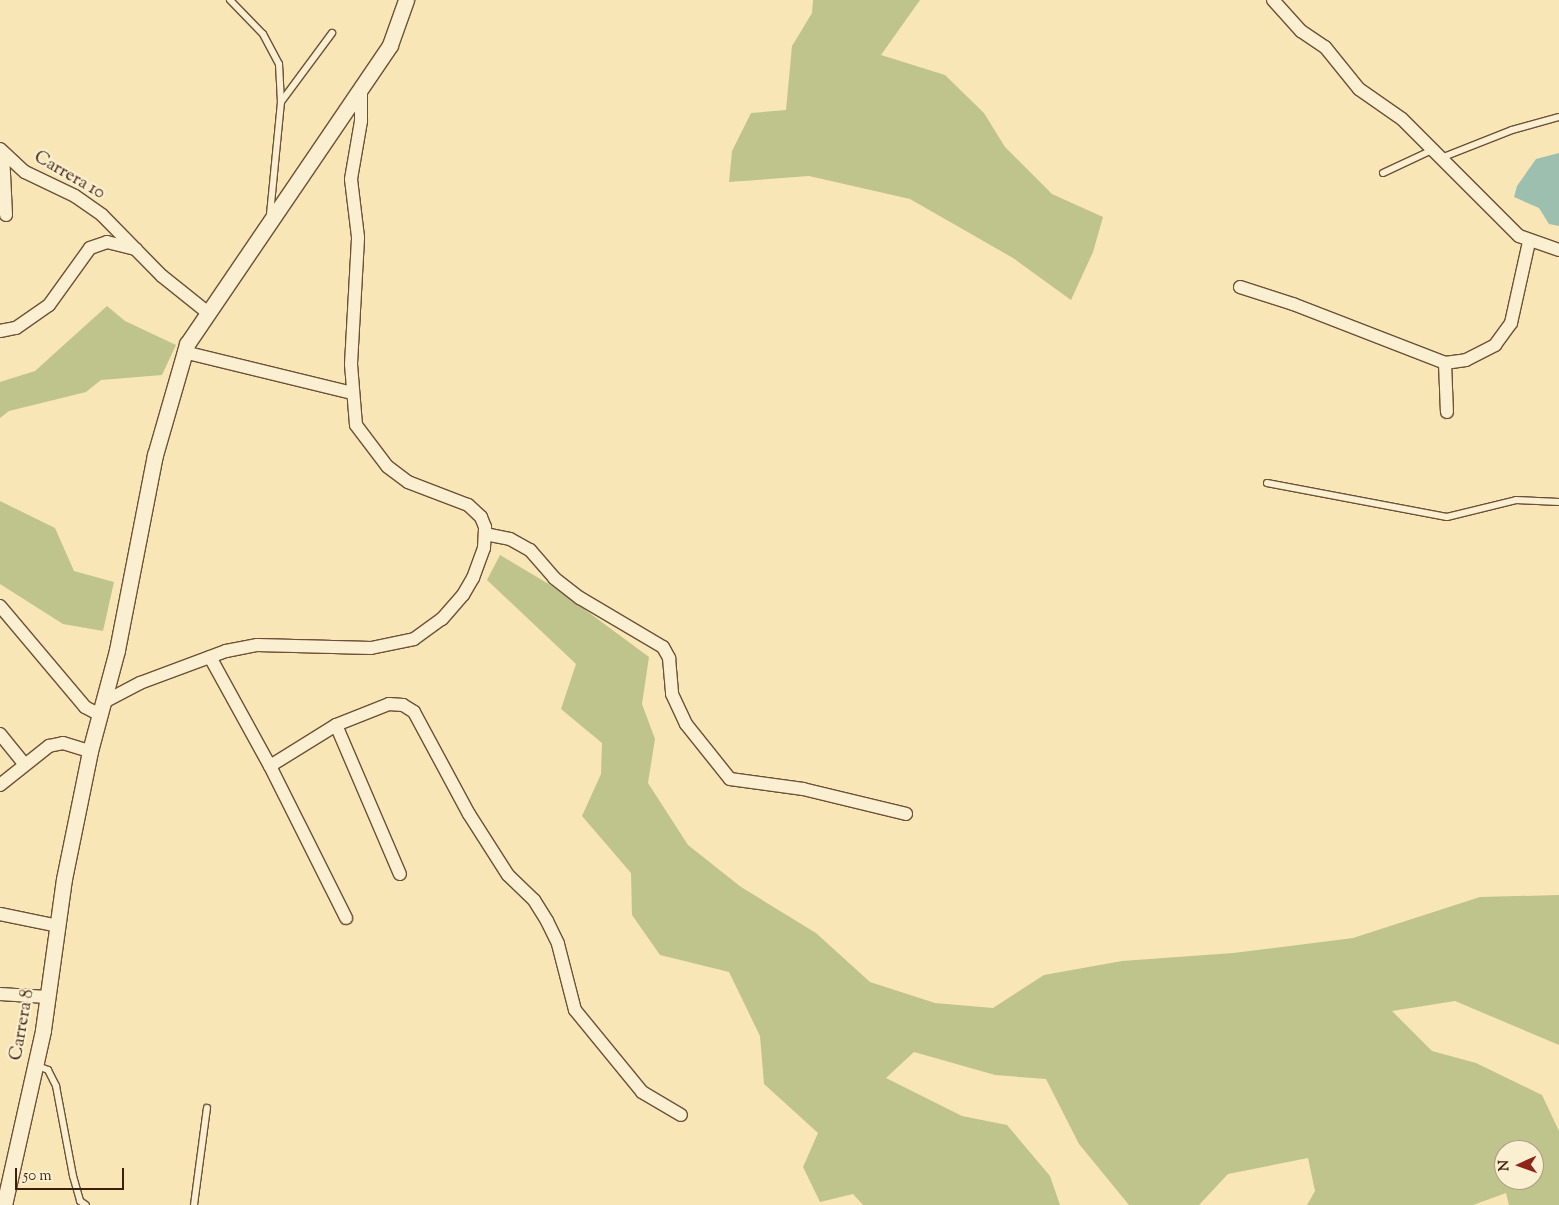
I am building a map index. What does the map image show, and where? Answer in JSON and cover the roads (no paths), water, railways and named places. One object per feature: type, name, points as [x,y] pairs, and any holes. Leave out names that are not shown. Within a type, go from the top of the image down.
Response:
[{"type":"street","name":"Carrera 8","points":[[4,1205],[35,1065],[64,879],[90,751],[117,650],[150,473],[184,352],[207,312],[390,45],[406,0]]},
{"type":"street","points":[[1273,0],[1301,31],[1325,47],[1359,88],[1402,119],[1498,217],[1529,242],[1559,250]]},
{"type":"street","points":[[0,606],[85,706],[101,708],[140,683],[210,657],[257,645],[371,648],[414,639],[442,619],[463,595],[484,548],[485,534],[481,517],[468,505],[408,482],[387,466],[356,425],[352,393],[358,237],[351,179],[361,121],[361,87]]},
{"type":"street","points":[[1,151],[6,215]]},
{"type":"street","name":"Carrera 10","points":[[1,151],[25,172],[75,196],[102,215],[162,276],[207,312]]},
{"type":"street","points":[[0,331],[16,328],[49,305],[90,248],[107,242],[137,250]]},
{"type":"street","points":[[1240,287],[1293,304],[1445,363],[1466,360],[1495,346],[1511,323],[1529,242]]},
{"type":"street","points":[[184,352],[352,393]]},
{"type":"street","points":[[1445,363],[1447,412]]},
{"type":"street","points":[[485,534],[510,539],[530,550],[554,578],[580,598],[663,647],[669,658],[672,694],[686,724],[730,779],[803,789],[906,814]]},
{"type":"street","points":[[210,657],[270,766],[346,918]]},
{"type":"street","points":[[270,766],[336,725],[389,704],[403,705],[414,712],[468,814],[508,875],[534,900],[547,921],[558,944],[575,1010],[642,1092],[681,1115]]},
{"type":"street","points":[[336,725],[400,874]]},
{"type":"street","points":[[0,734],[24,764]]},
{"type":"street","points":[[0,785],[49,746],[62,743],[90,751]]},
{"type":"street","points":[[0,914],[58,926]]},
{"type":"street","points":[[0,994],[47,997]]},
{"type":"lane","points":[[230,0],[263,34],[279,64],[281,102],[270,219]]},
{"type":"lane","points":[[281,102],[332,33]]},
{"type":"lane","points":[[1383,173],[1512,130],[1559,118]]},
{"type":"lane","points":[[1267,483],[1447,517],[1516,500],[1559,502]]},
{"type":"lane","points":[[35,1065],[48,1070],[56,1086],[83,1203]]},
{"type":"lane","points":[[194,1205],[207,1108]]}]
